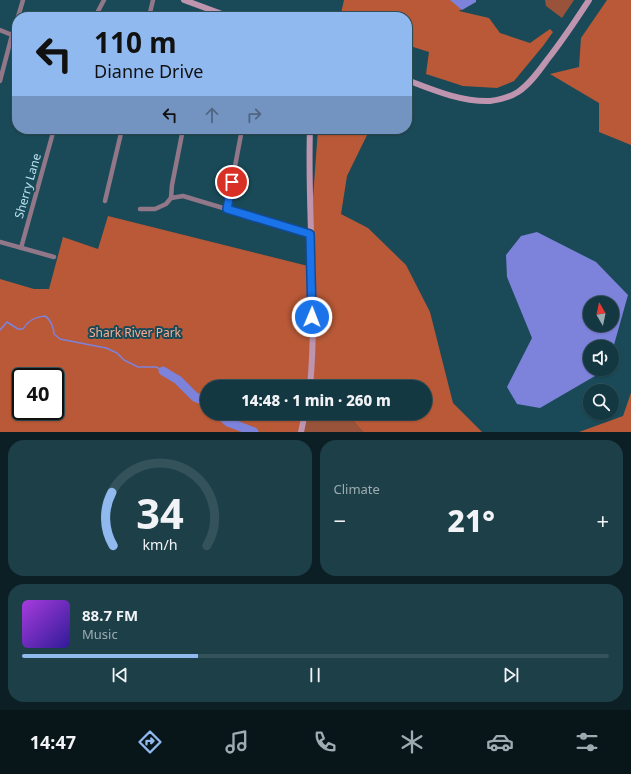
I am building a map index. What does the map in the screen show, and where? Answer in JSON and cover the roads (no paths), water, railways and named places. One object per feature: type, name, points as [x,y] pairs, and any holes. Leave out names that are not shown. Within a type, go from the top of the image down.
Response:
[{"type":"street","points":[[19,12],[23,0]]},
{"type":"street","points":[[98,12],[104,0]]},
{"type":"street","points":[[150,12],[153,0]]},
{"type":"street","points":[[184,0],[216,12]]},
{"type":"street","points":[[412,82],[453,96],[471,100],[495,100],[512,95],[525,86],[542,68],[589,0]]},
{"type":"street","points":[[0,30],[12,35],[0,81]]},
{"type":"street","name":"Sherry Lane","points":[[21,248],[53,134]]},
{"type":"street","points":[[105,201],[121,134]]},
{"type":"street","points":[[140,209],[155,209],[166,204],[171,198],[172,185],[182,134]]},
{"type":"street","points":[[227,209],[241,134]]},
{"type":"street","points":[[310,134],[310,234],[313,303],[310,380]]},
{"type":"street","points":[[171,198],[183,196],[310,234]]},
{"type":"street","points":[[0,242],[54,257]]},
{"type":"street","points":[[301,432],[304,420]]},
{"type":"water","points":[[450,0],[476,0],[476,2],[462,10]]},
{"type":"water","points":[[537,232],[596,262],[628,295],[619,327],[619,296],[583,296],[583,332],[618,332],[615,340],[583,340],[583,376],[595,376],[540,408],[517,404],[507,387],[532,338],[507,277],[506,255],[521,236]]},
{"type":"water","points":[[230,420],[235,420],[259,432],[244,432],[228,422]]},
{"type":"waterway","points":[[0,330],[7,322],[18,329],[23,329],[27,323],[32,320],[45,316],[49,319],[54,334],[60,339],[106,348],[117,353],[124,360],[138,367],[156,367],[177,378],[190,392],[200,399]]},
{"type":"waterway","points":[[163,371],[178,380],[195,397],[200,399]]},
{"type":"waterway","points":[[226,420],[254,432]]},
{"type":"park label","name":"Shark River Park","points":[[135,333]]}]
